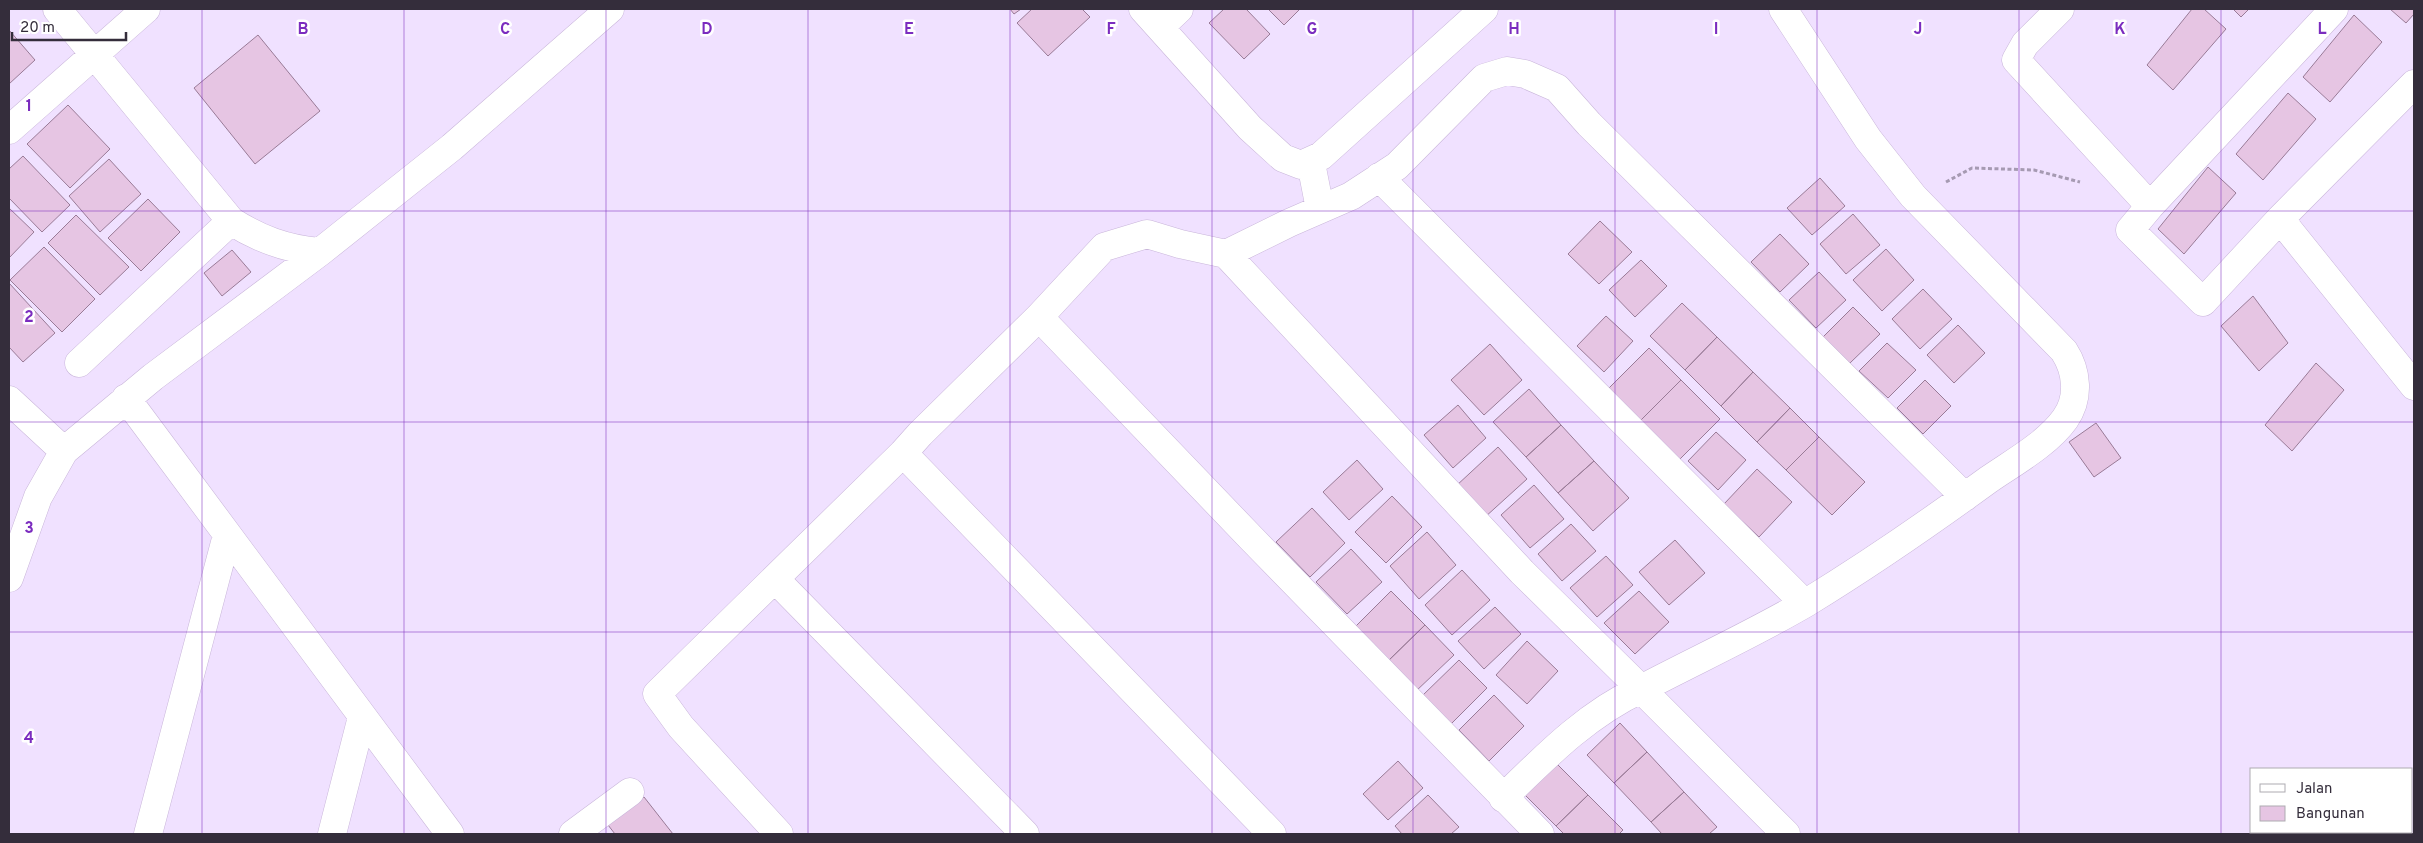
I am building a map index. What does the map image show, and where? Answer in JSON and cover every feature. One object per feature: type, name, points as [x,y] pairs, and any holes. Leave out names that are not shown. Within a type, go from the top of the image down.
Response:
[{"type":"street","points":[[57,9],[231,221],[256,237],[275,244],[298,250],[320,252]]},
{"type":"street","points":[[9,130],[146,9]]},
{"type":"street","points":[[9,578],[38,497],[64,451],[126,398],[320,252],[452,147],[610,9]]},
{"type":"street","points":[[1179,9],[1151,18],[1250,128],[1283,158],[1301,165],[1311,163],[1321,156],[1484,9]]},
{"type":"street","points":[[1503,798],[1592,716],[1614,701],[1641,689],[1804,603],[1965,497],[2050,436],[2066,418],[2074,398],[2075,380],[2072,363],[2064,351],[1913,196],[1868,139],[1783,9]]},
{"type":"street","points":[[2060,9],[2025,44],[2016,60],[2150,206]]},
{"type":"street","points":[[2334,9],[2150,206],[2130,230],[2203,302],[2280,219],[2414,84]]},
{"type":"street","points":[[1226,254],[1350,196],[1396,166],[1484,78],[1507,71],[1525,74],[1557,88],[1589,124],[1965,497]]},
{"type":"street","points":[[1311,163],[1320,209]]},
{"type":"street","points":[[1379,177],[1804,603]]},
{"type":"street","points":[[2280,219],[2414,386]]},
{"type":"street","points":[[79,363],[231,221]]},
{"type":"street","points":[[779,834],[748,803],[681,727],[657,694],[776,580],[1039,317],[1104,246],[1147,234],[1180,244],[1226,254],[1522,572],[1786,834]]},
{"type":"street","points":[[1039,317],[1503,798],[1540,834]]},
{"type":"street","points":[[126,398],[450,834]]},
{"type":"street","points":[[9,400],[64,451]]},
{"type":"street","points":[[903,453],[1272,834]]},
{"type":"street","points":[[148,834],[227,534]]},
{"type":"street","points":[[776,580],[1025,834]]},
{"type":"street","points":[[332,834],[362,717]]},
{"type":"street","points":[[573,834],[630,792]]},
{"type":"path","points":[[1913,196],[1943,184],[1972,168],[2034,170],[2084,183]]},
{"type":"building","points":[[1010,9],[1021,9],[1014,14]]},
{"type":"building","points":[[1032,9],[1082,9],[1090,17],[1048,56],[1017,23]]},
{"type":"building","points":[[1224,9],[1246,9],[1270,34],[1244,59],[1209,23]]},
{"type":"building","points":[[1268,9],[1300,9],[1284,25]]},
{"type":"building","points":[[2192,9],[2204,9],[2226,29],[2173,90],[2147,65]]},
{"type":"building","points":[[2233,9],[2249,9],[2241,17]]},
{"type":"building","points":[[2390,9],[2414,9],[2414,14],[2406,23]]},
{"type":"building","points":[[2354,15],[2382,42],[2330,102],[2303,77]]},
{"type":"building","points":[[9,30],[35,60],[9,84]]},
{"type":"building","points":[[258,35],[320,111],[255,164],[194,88]]},
{"type":"building","points":[[2288,93],[2316,119],[2263,180],[2236,154]]},
{"type":"building","points":[[68,105],[110,149],[70,188],[27,144]]},
{"type":"building","points":[[23,156],[70,205],[42,232],[9,198],[9,169]]},
{"type":"building","points":[[109,159],[141,194],[100,232],[69,196]]},
{"type":"building","points":[[2208,167],[2236,193],[2184,254],[2158,229]]},
{"type":"building","points":[[1820,178],[1845,206],[1812,235],[1787,208]]},
{"type":"building","points":[[148,199],[180,232],[141,271],[108,238]]},
{"type":"building","points":[[9,208],[34,232],[9,258]]},
{"type":"building","points":[[1853,214],[1880,245],[1846,274],[1820,244]]},
{"type":"building","points":[[76,215],[129,267],[100,295],[48,243]]},
{"type":"building","points":[[1600,221],[1632,252],[1599,284],[1568,254]]},
{"type":"building","points":[[1780,234],[1809,264],[1780,292],[1751,262]]},
{"type":"building","points":[[44,247],[95,299],[62,332],[10,280]]},
{"type":"building","points":[[1886,249],[1914,280],[1882,311],[1853,280]]},
{"type":"building","points":[[232,250],[251,272],[222,296],[204,273]]},
{"type":"building","points":[[1641,260],[1667,286],[1635,317],[1609,290]]},
{"type":"building","points":[[1819,272],[1846,300],[1816,328],[1789,300]]},
{"type":"building","points":[[9,283],[55,333],[23,362],[9,347]]},
{"type":"building","points":[[1923,289],[1952,319],[1920,349],[1892,319]]},
{"type":"building","points":[[2253,296],[2288,343],[2259,371],[2221,326]]},
{"type":"building","points":[[1682,303],[1717,337],[1685,370],[1650,336]]},
{"type":"building","points":[[1853,307],[1880,334],[1850,363],[1823,337]]},
{"type":"building","points":[[1606,316],[1633,341],[1604,372],[1577,346]]},
{"type":"building","points":[[1958,325],[1985,353],[1954,383],[1927,355]]},
{"type":"building","points":[[1717,337],[1753,372],[1721,406],[1685,370]]},
{"type":"building","points":[[1887,343],[1916,370],[1888,398],[1859,371]]},
{"type":"building","points":[[1490,344],[1522,380],[1484,415],[1451,380]]},
{"type":"building","points":[[1649,348],[1681,380],[1637,424],[1605,392]]},
{"type":"building","points":[[2316,363],[2344,390],[2292,451],[2265,425]]},
{"type":"building","points":[[1753,372],[1790,408],[1757,442],[1721,406]]},
{"type":"building","points":[[1681,380],[1720,419],[1676,463],[1637,424]]},
{"type":"building","points":[[1925,380],[1951,406],[1923,434],[1897,408]]},
{"type":"building","points":[[1529,389],[1561,425],[1526,457],[1493,422]]},
{"type":"building","points":[[1458,405],[1486,438],[1453,468],[1424,435]]},
{"type":"building","points":[[1790,408],[1819,437],[1786,470],[1757,442]]},
{"type":"building","points":[[2096,423],[2121,458],[2094,477],[2069,442]]},
{"type":"building","points":[[1561,425],[1594,461],[1558,493],[1526,457]]},
{"type":"building","points":[[1716,432],[1746,460],[1718,490],[1688,461]]},
{"type":"building","points":[[1819,437],[1865,482],[1832,515],[1786,470]]},
{"type":"building","points":[[1498,447],[1527,479],[1484,518],[1456,486]]},
{"type":"building","points":[[1357,460],[1383,489],[1349,520],[1323,492]]},
{"type":"building","points":[[1594,461],[1629,498],[1593,531],[1558,493]]},
{"type":"building","points":[[1757,469],[1792,502],[1759,537],[1724,504]]},
{"type":"building","points":[[1534,485],[1564,519],[1530,548],[1501,515]]},
{"type":"building","points":[[1392,496],[1422,527],[1386,563],[1355,532]]},
{"type":"building","points":[[1312,508],[1345,543],[1310,577],[1276,542]]},
{"type":"building","points":[[1571,524],[1596,551],[1562,581],[1538,554]]},
{"type":"building","points":[[1427,532],[1456,565],[1419,599],[1390,566]]},
{"type":"building","points":[[1675,540],[1705,573],[1669,605],[1639,572]]},
{"type":"building","points":[[1351,549],[1382,582],[1347,614],[1316,582]]},
{"type":"building","points":[[1606,556],[1633,585],[1597,617],[1570,588]]},
{"type":"building","points":[[1462,570],[1490,600],[1452,635],[1425,605]]},
{"type":"building","points":[[1391,591],[1425,625],[1386,663],[1353,629]]},
{"type":"building","points":[[1639,591],[1669,622],[1635,654],[1604,623]]},
{"type":"building","points":[[1495,607],[1521,634],[1484,669],[1458,641]]},
{"type":"building","points":[[1425,625],[1454,655],[1415,692],[1386,663]]},
{"type":"building","points":[[1527,641],[1558,671],[1527,704],[1496,675]]},
{"type":"building","points":[[1459,660],[1487,688],[1450,725],[1422,696]]},
{"type":"building","points":[[1494,695],[1524,726],[1489,761],[1459,730]]},
{"type":"building","points":[[1620,723],[1647,752],[1614,783],[1587,755]]},
{"type":"building","points":[[1647,752],[1684,792],[1651,822],[1614,783]]},
{"type":"building","points":[[1398,761],[1423,788],[1388,820],[1363,794]]},
{"type":"building","points":[[1555,762],[1588,795],[1556,826],[1523,793]]},
{"type":"building","points":[[1684,792],[1717,827],[1709,834],[1662,834],[1651,822]]},
{"type":"building","points":[[1428,795],[1459,827],[1451,834],[1402,834],[1395,826]]},
{"type":"building","points":[[1588,795],[1623,830],[1619,834],[1564,834],[1556,826]]},
{"type":"building","points":[[644,797],[673,834],[615,834],[608,825]]}]
